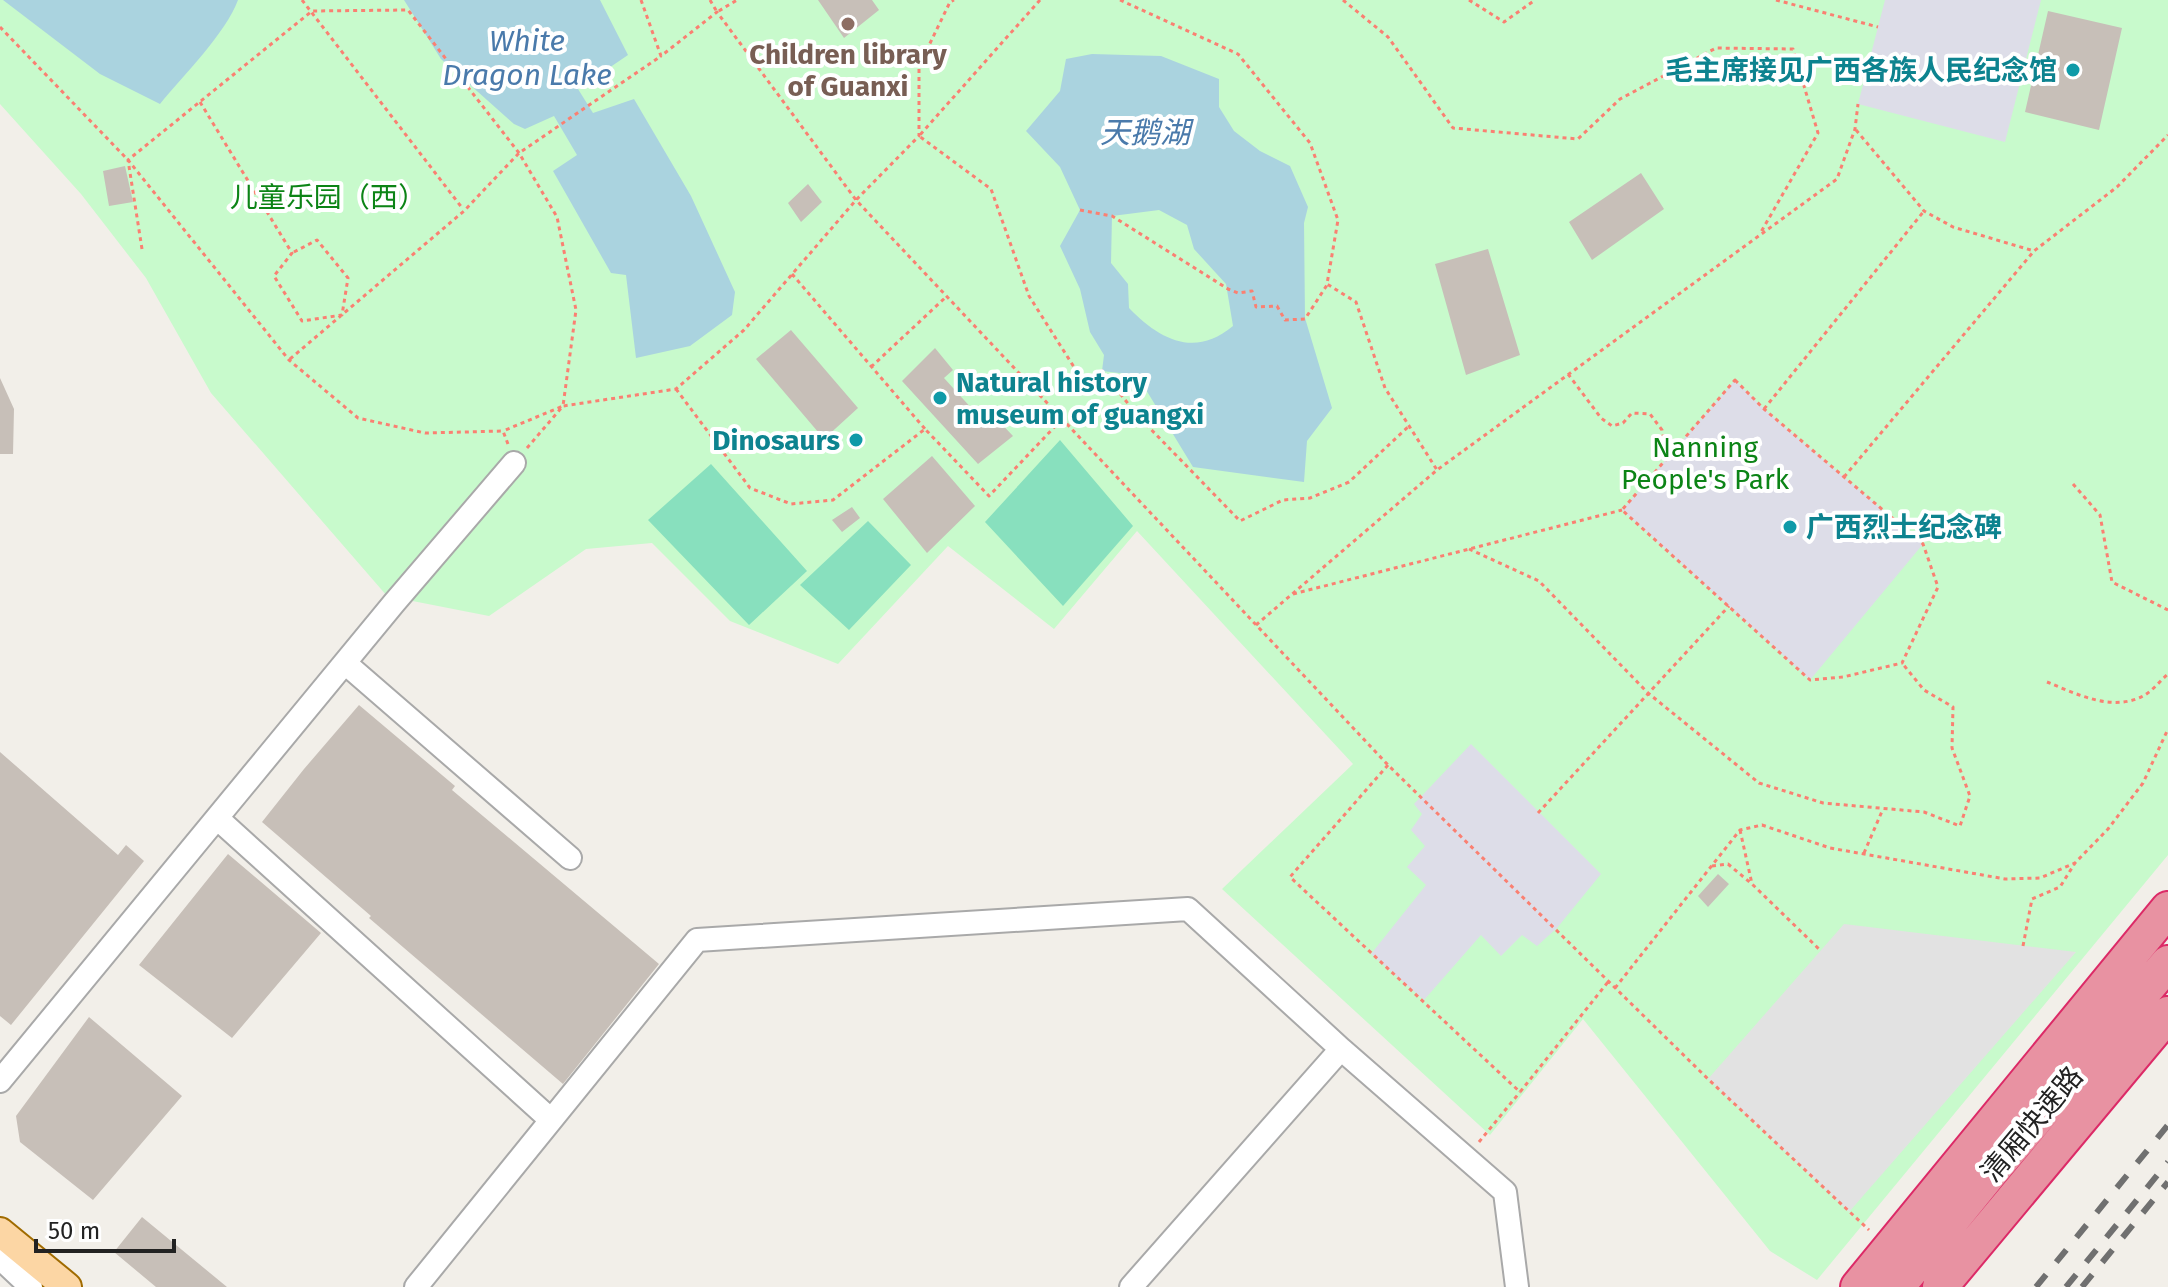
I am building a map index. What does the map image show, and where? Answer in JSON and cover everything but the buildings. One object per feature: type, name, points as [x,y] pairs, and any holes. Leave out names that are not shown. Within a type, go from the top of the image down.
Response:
[{"type":"highway","points":[[1858,1287],[2168,909]]},
{"type":"highway","name":"清厢快速路","points":[[1897,1287],[2168,963]]},
{"type":"highway","name":"清厢快速路","points":[[1940,1287],[2168,1014]]},
{"type":"main road","points":[[1882,1287],[2168,948]]},
{"type":"main road","points":[[1940,1287],[2168,995]]},
{"type":"main road","points":[[0,1232],[8,1272],[67,1287]]},
{"type":"street","points":[[0,1081],[514,463]]},
{"type":"street","points":[[345,663],[570,858]]},
{"type":"street","points":[[217,818],[551,1120]]},
{"type":"street","points":[[416,1287],[697,940],[1188,909],[1341,1049],[1505,1192],[1517,1287]]},
{"type":"street","points":[[1131,1287],[1341,1049]]},
{"type":"street","points":[[8,1272],[31,1287]]},
{"type":"path","points":[[302,0],[464,211]]},
{"type":"path","points":[[641,0],[661,56]]},
{"type":"path","points":[[710,0],[856,200],[1388,765],[1615,988],[1889,1249]]},
{"type":"path","points":[[289,360],[464,211],[519,153],[737,0]]},
{"type":"path","points":[[919,136],[919,66],[950,2],[954,0]]},
{"type":"path","points":[[0,27],[128,160],[289,360],[358,418],[425,433],[503,431],[563,406],[676,389],[744,330],[856,200],[919,136],[1040,0]]},
{"type":"path","points":[[1080,210],[1112,216],[1228,289],[1238,293],[1252,291],[1256,307],[1277,306],[1285,320],[1305,319],[1327,284],[1338,220],[1310,143],[1238,54],[1120,0]]},
{"type":"path","points":[[1343,0],[1388,37],[1453,128],[1578,139],[1620,99],[1716,48],[1793,49],[1818,133],[1759,236]]},
{"type":"path","points":[[1469,0],[1504,22],[1535,0]]},
{"type":"path","points":[[1776,0],[1878,27]]},
{"type":"path","points":[[128,160],[312,11],[408,10],[519,153],[557,217],[576,310],[563,406],[514,463]]},
{"type":"path","points":[[200,102],[292,253]]},
{"type":"path","points":[[1256,625],[1437,470],[1837,179],[1855,129],[1858,104]]},
{"type":"path","points":[[1855,129],[1924,211],[1953,227],[2034,251]]},
{"type":"path","points":[[1844,477],[2034,251],[2117,187],[2168,135]]},
{"type":"path","points":[[919,136],[991,189],[1029,296],[1086,386],[1095,383],[1102,371],[1138,416],[1240,521],[1283,500],[1310,498],[1349,482],[1409,426]]},
{"type":"path","points":[[128,160],[142,249]]},
{"type":"path","points":[[1764,409],[1924,211]]},
{"type":"path","points":[[317,240],[340,268],[348,278],[342,315],[302,321],[274,276],[292,253],[317,240]]},
{"type":"path","points":[[792,274],[925,429],[989,496],[1063,419]]},
{"type":"path","points":[[1327,284],[1356,302],[1385,388],[1437,470]]},
{"type":"path","points":[[871,367],[947,296]]},
{"type":"path","points":[[1568,374],[1601,418],[1612,426],[1623,423],[1632,413],[1650,414],[1662,430],[1667,455]]},
{"type":"path","points":[[1292,594],[1622,510],[1735,380],[1764,409],[1923,544],[1938,587],[1902,663]]},
{"type":"path","points":[[676,389],[750,488],[791,504],[833,500],[925,429]]},
{"type":"path","points":[[503,431],[514,463]]},
{"type":"path","points":[[2073,484],[2100,515],[2112,582],[2168,610]]},
{"type":"path","points":[[1622,510],[1810,680],[1843,677],[1902,663]]},
{"type":"path","points":[[1469,549],[1539,581],[1648,693],[1759,783],[1823,803],[1924,812],[1960,826],[1970,796],[1952,748],[1953,707],[1924,690],[1902,663]]},
{"type":"path","points":[[1538,813],[1729,606]]},
{"type":"path","points":[[2047,682],[2089,699],[2122,704],[2146,695],[2168,674]]},
{"type":"path","points":[[2023,946],[2032,899],[2060,887],[2075,863],[2108,829],[2143,783],[2168,729]]},
{"type":"path","points":[[1388,765],[1290,877],[1520,1092]]},
{"type":"path","points":[[1864,853],[1883,809]]},
{"type":"path","points":[[1615,988],[1740,830],[1762,825],[1830,848],[2005,879],[2040,878],[2075,863]]},
{"type":"path","points":[[1740,830],[1752,884]]},
{"type":"path","points":[[1712,866],[1728,864],[1820,950]]},
{"type":"path","points":[[1467,1158],[1609,982]]},
{"type":"green space","name":"Nanning People's Park","points":[[0,0],[2168,0],[2168,855],[1817,1280],[1770,1251],[1583,1019],[1490,1135],[1222,889],[1353,764],[1137,531],[1054,629],[948,546],[838,664],[730,621],[652,543],[586,549],[489,616],[387,596],[211,393],[146,278],[81,194],[0,104]]},
{"type":"green space","points":[[1060,440],[1133,526],[1063,606],[985,522]]},
{"type":"green space","points":[[711,464],[807,571],[749,625],[648,520]]},
{"type":"green space","points":[[868,521],[911,565],[849,630],[800,585]]},
{"type":"shaded area","points":[[1885,0],[2041,0],[2005,142],[1858,104]]},
{"type":"shaded area","points":[[1735,380],[1764,409],[1923,544],[1810,680],[1622,510]]},
{"type":"shaded area","points":[[1471,744],[1601,874],[1557,928],[1537,946],[1522,935],[1501,956],[1481,935],[1424,1000],[1371,954],[1426,885],[1407,867],[1425,846],[1411,830],[1422,814],[1414,804]]},
{"type":"shaded area","points":[[1844,924],[2076,952],[1849,1212],[1708,1079]]},
{"type":"water","points":[[3,0],[238,0],[214,40],[160,104],[100,74]]},
{"type":"water","name":"White Dragon Lake","points":[[404,0],[600,0],[628,55],[578,89],[593,113],[634,99],[691,196],[735,292],[732,315],[690,346],[636,358],[626,275],[611,273],[553,171],[577,155],[554,116],[525,129],[514,124],[441,59]]},
{"type":"water","name":"天鹅湖","points":[[1092,54],[1161,56],[1219,79],[1219,107],[1234,131],[1260,151],[1290,166],[1308,207],[1304,223],[1305,318],[1332,408],[1307,441],[1304,482],[1193,467],[1137,375],[1102,371],[1104,355],[1090,332],[1080,289],[1060,246],[1080,210],[1060,167],[1026,131],[1060,91],[1066,59]],"holes":[[[1159,210],[1187,225],[1194,249],[1226,284],[1233,326],[1219,336],[1192,343],[1178,341],[1153,329],[1129,308],[1128,284],[1111,263],[1112,216]]]},
{"type":"railway","points":[[2036,1287],[2168,1125]]},
{"type":"railway","points":[[2066,1287],[2168,1162]]},
{"type":"railway","points":[[2082,1287],[2168,1182]]},
{"type":"place","name":"Children library of Guanxi","points":[[848,24]]},
{"type":"place","name":"毛主席接见广西各族人民纪念馆","points":[[2073,70]]},
{"type":"place","name":"Natural history museum of guangxi","points":[[940,398]]},
{"type":"place","name":"Dinosaurs","points":[[856,440]]},
{"type":"place","name":"广西烈士纪念碑","points":[[1790,527]]},
{"type":"park label","name":"儿童乐园（西）","points":[[328,197]]}]
